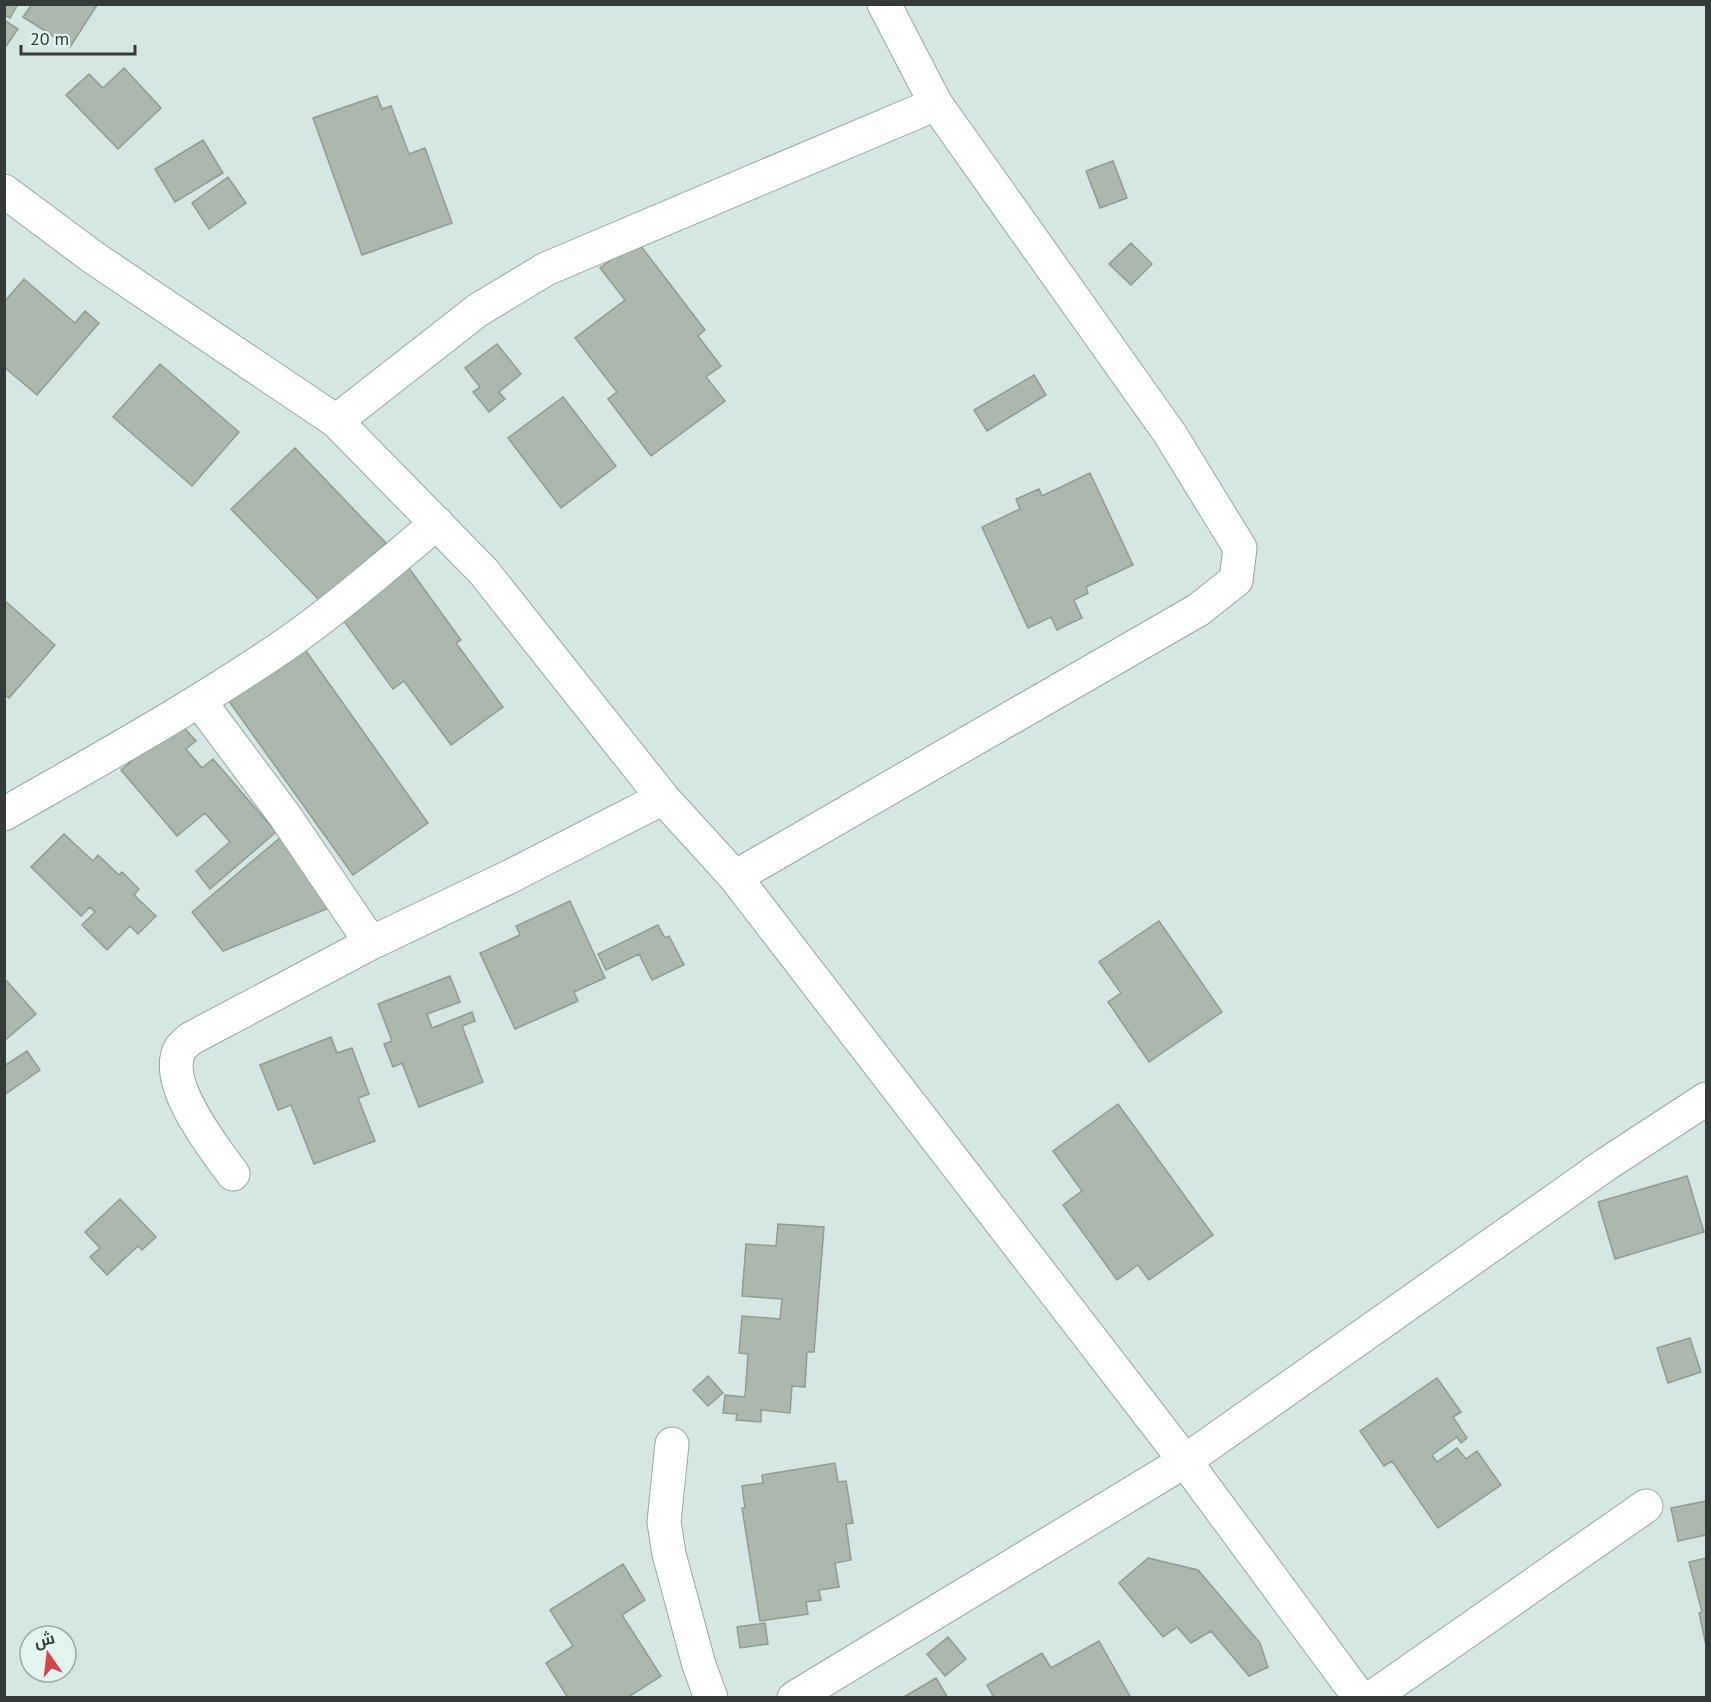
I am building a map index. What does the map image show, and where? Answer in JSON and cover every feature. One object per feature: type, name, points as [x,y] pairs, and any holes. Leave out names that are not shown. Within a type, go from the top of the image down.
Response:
[{"type":"street","points":[[735,877],[1198,610],[1236,580],[1240,548],[1170,434],[936,104],[884,4]]},
{"type":"street","points":[[336,421],[478,310],[546,269],[936,104]]},
{"type":"street","points":[[4,190],[94,258],[336,421],[483,571],[663,798],[735,877],[1185,1461],[1360,1698]]},
{"type":"street","points":[[4,814],[200,702],[295,638],[437,523]]},
{"type":"street","points":[[200,702],[285,816],[371,944]]},
{"type":"street","points":[[233,1174],[198,1126],[180,1089],[177,1063],[180,1048],[190,1040],[371,944],[663,798]]},
{"type":"street","points":[[794,1698],[1185,1461],[1605,1165],[1707,1099]]},
{"type":"street","points":[[672,1444],[664,1522],[669,1554],[699,1665],[711,1698]]},
{"type":"street","points":[[1371,1698],[1646,1506]]},
{"type":"building","points":[[4,4],[18,4],[10,18],[4,15]]},
{"type":"building","points":[[32,4],[97,5],[70,47],[23,17]]},
{"type":"building","points":[[4,20],[18,29],[4,49]]},
{"type":"building","points":[[124,68],[161,108],[118,149],[66,95],[89,74],[103,88]]},
{"type":"building","points":[[377,96],[382,109],[391,106],[409,154],[425,148],[452,223],[362,255],[313,118]]},
{"type":"building","points":[[203,140],[223,173],[175,202],[155,169]]},
{"type":"building","points":[[1113,161],[1127,198],[1100,208],[1086,171]]},
{"type":"building","points":[[228,177],[246,203],[209,229],[192,203]]},
{"type":"building","points":[[637,241],[705,330],[698,336],[721,366],[706,377],[725,401],[651,456],[608,399],[617,392],[575,338],[625,300],[600,268]]},
{"type":"building","points":[[1131,243],[1152,264],[1131,285],[1109,264]]},
{"type":"building","points":[[24,279],[75,323],[85,311],[99,323],[37,395],[4,367],[4,302]]},
{"type":"building","points":[[497,344],[521,374],[499,392],[505,399],[489,412],[473,392],[480,387],[465,368]]},
{"type":"building","points":[[160,364],[239,432],[192,486],[113,417]]},
{"type":"building","points":[[1034,375],[1046,395],[987,431],[974,410]]},
{"type":"building","points":[[563,397],[616,466],[561,508],[508,438]]},
{"type":"building","points":[[295,448],[386,543],[322,603],[231,509]]},
{"type":"building","points":[[1090,473],[1133,565],[1086,587],[1088,593],[1074,600],[1082,618],[1057,630],[1051,617],[1028,628],[982,527],[1020,509],[1016,499],[1039,489],[1042,496]]},
{"type":"building","points":[[406,564],[461,640],[456,643],[503,707],[451,745],[404,681],[393,689],[338,613]]},
{"type":"building","points":[[4,600],[55,645],[9,698],[4,694]]},
{"type":"building","points":[[301,644],[428,823],[353,875],[226,697]]},
{"type":"building","points":[[179,722],[196,741],[186,749],[202,768],[213,759],[276,832],[210,889],[196,871],[230,842],[205,813],[177,836],[121,770]]},
{"type":"building","points":[[288,831],[339,904],[223,951],[192,912]]},
{"type":"building","points":[[64,834],[93,861],[98,855],[119,875],[122,872],[139,889],[134,895],[156,916],[138,934],[130,926],[107,950],[82,925],[95,912],[90,907],[81,916],[31,867]]},
{"type":"building","points":[[570,901],[605,978],[574,992],[578,1001],[515,1029],[480,953],[520,935],[516,926]]},
{"type":"building","points":[[1159,921],[1222,1012],[1149,1062],[1108,1002],[1121,993],[1099,962]]},
{"type":"building","points":[[658,925],[665,938],[669,936],[684,965],[652,980],[639,954],[606,970],[598,954]]},
{"type":"building","points":[[450,976],[460,1002],[427,1014],[432,1028],[472,1012],[475,1021],[462,1026],[483,1082],[419,1107],[402,1063],[393,1067],[384,1044],[392,1041],[378,1004]]},
{"type":"building","points":[[4,978],[36,1014],[4,1041]]},
{"type":"building","points":[[331,1037],[337,1053],[352,1048],[369,1094],[358,1098],[375,1141],[314,1164],[291,1105],[278,1110],[260,1065]]},
{"type":"building","points":[[27,1051],[40,1070],[4,1095],[4,1066]]},
{"type":"building","points":[[1118,1104],[1213,1235],[1149,1280],[1138,1265],[1117,1280],[1063,1205],[1082,1191],[1053,1151]]},
{"type":"building","points":[[1687,1176],[1704,1232],[1615,1259],[1598,1202]]},
{"type":"building","points":[[120,1199],[156,1237],[142,1250],[138,1246],[107,1275],[90,1257],[100,1248],[85,1232]]},
{"type":"building","points":[[778,1224],[824,1227],[814,1352],[807,1352],[805,1387],[792,1386],[790,1413],[761,1410],[761,1422],[736,1420],[737,1414],[723,1413],[725,1395],[745,1397],[748,1354],[739,1353],[742,1316],[780,1319],[782,1299],[742,1296],[746,1244],[776,1246]]},
{"type":"building","points":[[1690,1338],[1701,1372],[1668,1383],[1657,1348]]},
{"type":"building","points":[[708,1376],[723,1393],[708,1406],[693,1390]]},
{"type":"building","points":[[1437,1378],[1461,1412],[1453,1417],[1467,1438],[1461,1443],[1457,1437],[1432,1455],[1437,1462],[1457,1448],[1466,1459],[1477,1451],[1501,1485],[1438,1528],[1392,1461],[1384,1466],[1360,1431]]},
{"type":"building","points":[[835,1463],[838,1482],[846,1481],[853,1523],[846,1524],[851,1560],[835,1563],[839,1587],[819,1590],[821,1600],[806,1602],[808,1614],[760,1621],[742,1508],[745,1508],[742,1486],[763,1483],[762,1475]]},
{"type":"building","points":[[1706,1501],[1706,1535],[1678,1541],[1671,1508]]},
{"type":"building","points":[[1148,1558],[1198,1570],[1260,1643],[1268,1667],[1249,1676],[1211,1631],[1191,1643],[1177,1627],[1163,1637],[1119,1583]]},
{"type":"building","points":[[1706,1558],[1706,1645],[1699,1613],[1702,1612],[1689,1562]]},
{"type":"building","points":[[623,1564],[645,1600],[622,1615],[661,1676],[627,1698],[568,1698],[546,1663],[573,1646],[550,1610]]},
{"type":"building","points":[[765,1623],[768,1644],[740,1648],[737,1627]]},
{"type":"building","points":[[948,1637],[966,1659],[945,1676],[927,1654]]},
{"type":"building","points":[[1099,1641],[1131,1698],[994,1698],[987,1685],[1042,1653],[1051,1668]]},
{"type":"building","points":[[936,1678],[948,1698],[902,1698]]}]
